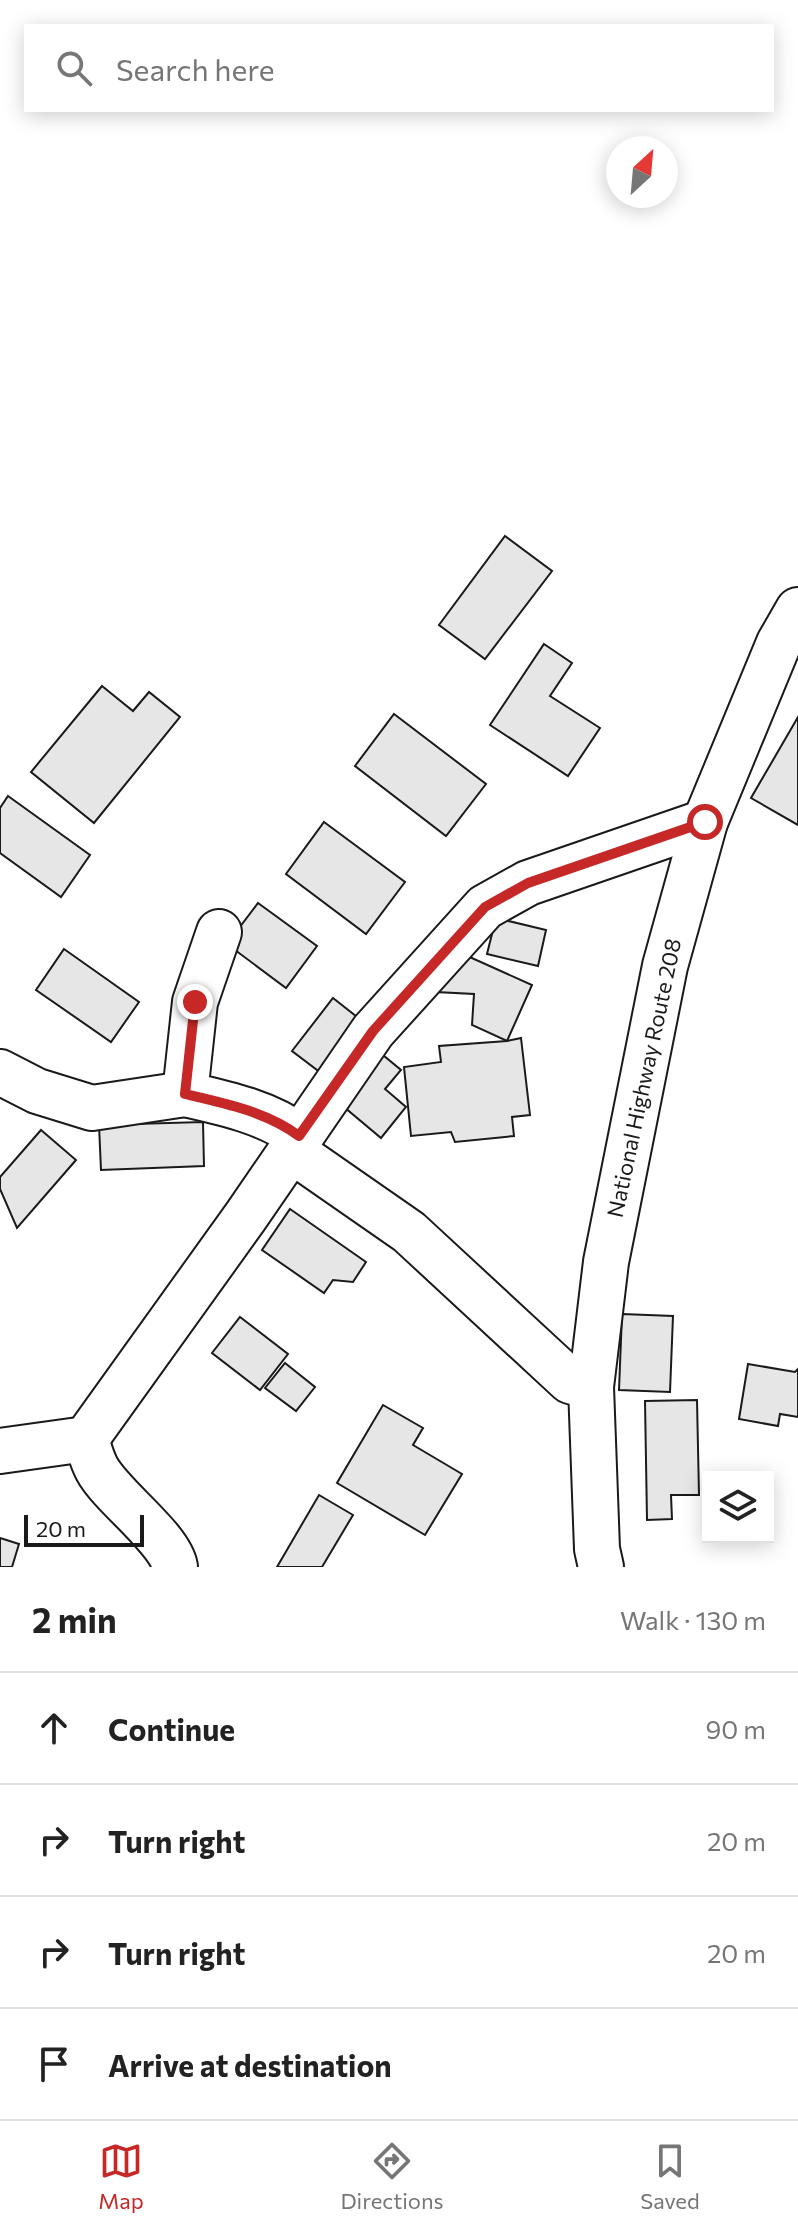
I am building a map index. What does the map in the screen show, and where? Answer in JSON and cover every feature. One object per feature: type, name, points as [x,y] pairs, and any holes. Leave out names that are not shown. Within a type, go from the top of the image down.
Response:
[{"type":"main road","name":"National Highway Route 208","points":[[601,1567],[597,1549],[591,1387],[606,1262],[665,966],[705,822],[779,643],[798,610]]},
{"type":"main road","points":[[0,1451],[86,1439],[373,1031],[485,907],[528,883],[705,822]]},
{"type":"main road","points":[[185,1094],[195,1002],[219,932]]},
{"type":"main road","points":[[0,1072],[37,1091],[92,1108],[185,1094],[242,1108],[291,1130],[295,1143],[409,1232],[570,1381],[591,1387]]},
{"type":"main road","points":[[86,1439],[97,1470],[162,1544],[175,1562],[175,1567]]},
{"type":"building","points":[[505,536],[552,571],[485,659],[439,625]]},
{"type":"building","points":[[544,644],[572,663],[550,696],[600,728],[568,776],[490,725]]},
{"type":"building","points":[[102,686],[133,711],[149,692],[180,717],[94,823],[31,772]]},
{"type":"building","points":[[394,714],[486,784],[446,836],[355,766]]},
{"type":"building","points":[[798,717],[798,825],[751,798]]},
{"type":"building","points":[[8,796],[90,855],[61,897],[0,853],[0,808]]},
{"type":"building","points":[[324,822],[405,882],[366,934],[286,874]]},
{"type":"building","points":[[258,903],[317,946],[286,988],[227,944]]},
{"type":"building","points":[[496,918],[546,930],[538,966],[487,954]]},
{"type":"building","points":[[64,949],[139,1002],[111,1042],[36,990]]},
{"type":"building","points":[[454,950],[532,985],[507,1041],[472,1025],[474,994],[436,992]]},
{"type":"building","points":[[333,998],[366,1024],[325,1076],[292,1051]]},
{"type":"building","points":[[521,1038],[530,1115],[512,1117],[514,1136],[455,1142],[451,1132],[411,1136],[404,1067],[441,1062],[439,1046]]},
{"type":"building","points":[[372,1046],[401,1070],[385,1089],[406,1107],[381,1138],[331,1096]]},
{"type":"building","points":[[203,1122],[204,1166],[101,1170],[99,1125]]},
{"type":"building","points":[[41,1130],[76,1160],[17,1228],[0,1189],[0,1177]]},
{"type":"building","points":[[290,1209],[366,1262],[353,1282],[333,1280],[324,1293],[262,1250]]},
{"type":"building","points":[[622,1314],[673,1316],[670,1392],[619,1390]]},
{"type":"building","points":[[240,1317],[288,1354],[260,1390],[212,1353]]},
{"type":"building","points":[[285,1363],[315,1387],[296,1411],[265,1388]]},
{"type":"building","points":[[748,1364],[795,1372],[798,1369],[798,1417],[780,1414],[778,1426],[739,1419]]},
{"type":"building","points":[[697,1400],[699,1495],[671,1495],[672,1519],[647,1520],[645,1401]]},
{"type":"building","points":[[383,1405],[423,1428],[413,1445],[462,1474],[425,1535],[337,1483]]},
{"type":"building","points":[[319,1495],[353,1515],[322,1567],[277,1567]]},
{"type":"building","points":[[0,1538],[19,1544],[12,1567],[0,1567]]},
{"type":"route","points":[[195,1002],[185,1094],[242,1108],[299,1136],[373,1031],[485,907],[528,883],[705,822]]}]
